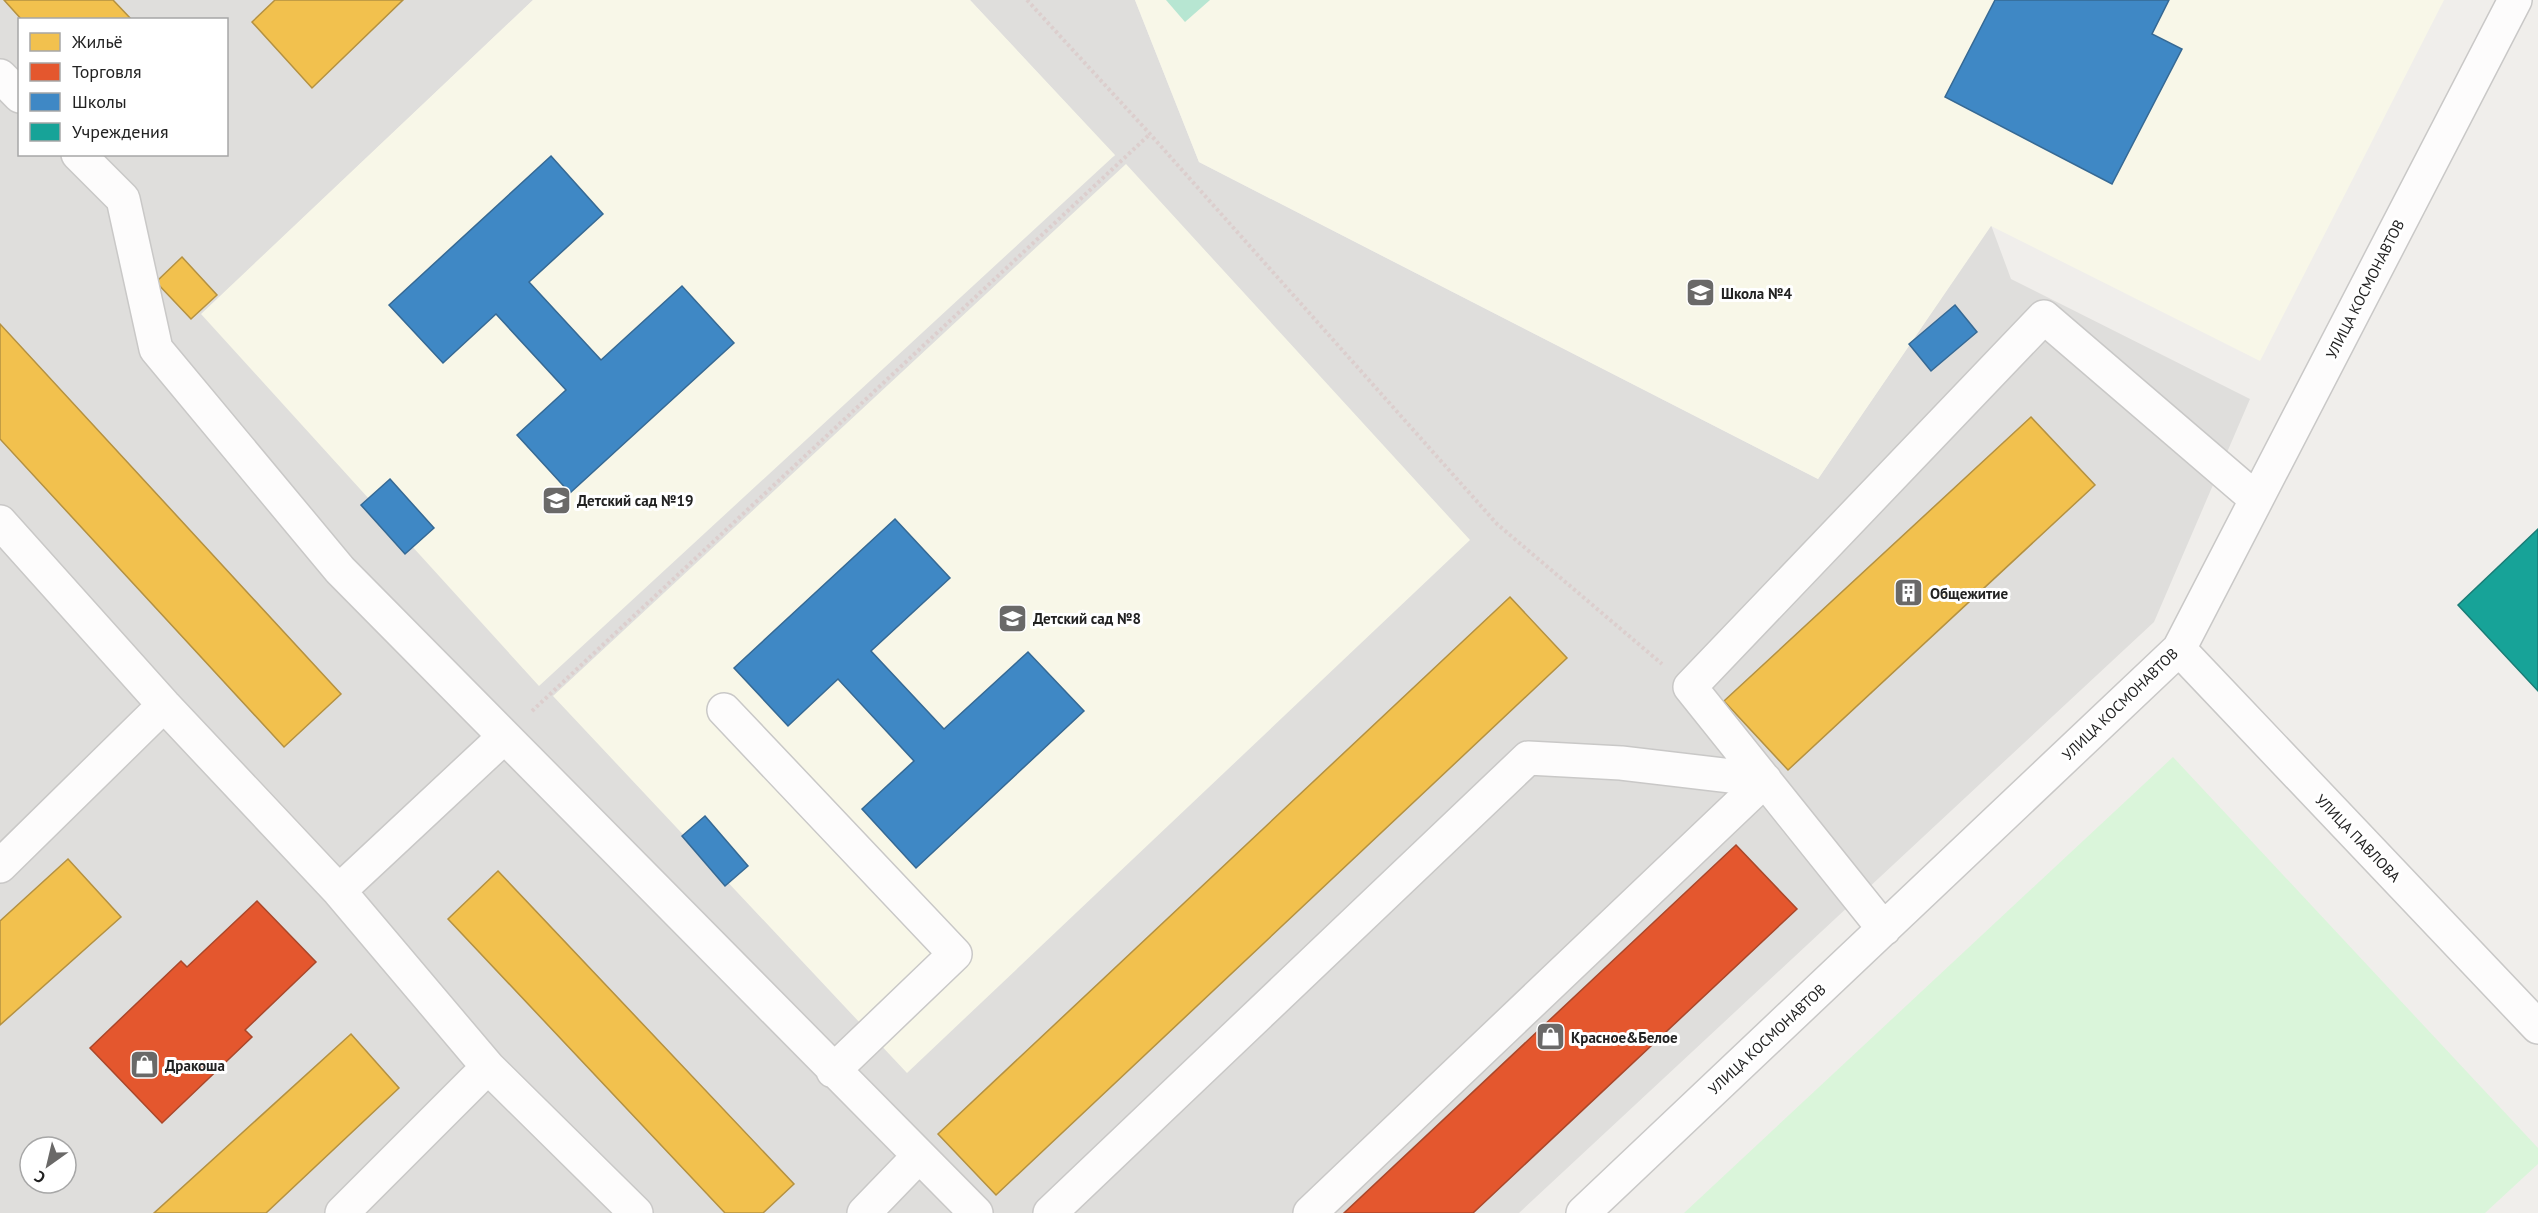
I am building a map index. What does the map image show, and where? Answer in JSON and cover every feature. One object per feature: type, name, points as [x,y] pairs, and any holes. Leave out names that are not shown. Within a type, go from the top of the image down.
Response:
[{"type":"street","name":"УЛИЦА КОСМОНАВТОВ","points":[[1583,1213],[2179,649],[2515,0]]},
{"type":"street","points":[[0,76],[18,94]]},
{"type":"street","points":[[80,156],[123,199],[156,349],[340,570],[918,1157],[976,1213]]},
{"type":"street","points":[[1884,928],[1690,687],[2044,317],[2256,499]]},
{"type":"street","points":[[0,522],[164,705],[339,891],[488,1067],[636,1213]]},
{"type":"street","name":"УЛИЦА ПАВЛОВА","points":[[2179,649],[2538,1027]]},
{"type":"street","points":[[0,866],[164,705]]},
{"type":"street","points":[[724,710],[955,954],[833,1071]]},
{"type":"street","points":[[339,891],[504,737]]},
{"type":"street","points":[[1050,1213],[1528,758],[1622,763],[1765,780]]},
{"type":"street","points":[[1310,1213],[1765,780]]},
{"type":"street","points":[[342,1213],[488,1067]]},
{"type":"street","points":[[864,1213],[918,1157]]},
{"type":"path","points":[[1027,0],[1150,134],[1497,524],[1690,687]]},
{"type":"path","points":[[504,737],[1150,134]]},
{"type":"shaded area","points":[[0,0],[533,0],[202,314],[1115,156],[970,0],[1135,0],[1199,162],[1818,479],[1991,225],[2011,279],[2250,399],[2154,622],[1519,1213],[0,1213]]},
{"type":"shaded area","name":"Детский сад №19","points":[[533,0],[970,0],[1115,155],[539,686],[201,314]]},
{"type":"shaded area","name":"Школа №4","points":[[1135,0],[2444,0],[2260,361],[1991,226],[1818,479],[1199,162]]},
{"type":"shaded area","name":"Детский сад №8","points":[[1126,164],[1470,540],[907,1073],[553,696]]},
{"type":"green space","points":[[1166,0],[1210,0],[1185,22]]},
{"type":"green space","points":[[2173,757],[2538,1148],[2538,1164],[2485,1213],[1684,1213]]},
{"type":"building: Жильё","points":[[4,0],[113,0],[130,18],[20,18]]},
{"type":"building: Жильё","points":[[275,0],[403,0],[312,88],[252,22]]},
{"type":"building: Жильё","points":[[182,257],[217,295],[191,319],[156,282]]},
{"type":"building: Жильё","points":[[0,324],[341,694],[284,747],[0,439]]},
{"type":"building: Жильё","name":"Общежитие","points":[[2031,417],[2095,485],[1788,770],[1724,701]]},
{"type":"building: Жильё","points":[[1510,597],[1567,658],[996,1195],[938,1134]]},
{"type":"building: Жильё","points":[[68,859],[121,917],[0,1025],[0,921]]},
{"type":"building: Жильё","points":[[498,871],[794,1184],[763,1213],[725,1213],[448,919]]},
{"type":"building: Жильё","points":[[351,1034],[399,1088],[266,1213],[154,1213]]},
{"type":"building: Торговля","points":[[1736,845],[1797,909],[1473,1213],[1344,1213]]},
{"type":"building: Торговля","points":[[257,901],[316,962],[245,1030],[252,1037],[162,1123],[90,1048],[181,961],[187,967]]},
{"type":"building: Школы","points":[[1995,0],[2169,0],[2152,34],[2182,49],[2112,184],[1945,97]]},
{"type":"building: Школы","points":[[551,156],[603,214],[529,282],[601,360],[682,286],[734,343],[570,493],[517,435],[566,390],[496,314],[443,363],[389,305]]},
{"type":"building: Школы","points":[[1955,305],[1977,332],[1931,371],[1909,344]]},
{"type":"building: Школы","points":[[390,479],[434,528],[405,554],[361,505]]},
{"type":"building: Школы","points":[[895,519],[950,578],[871,651],[944,729],[1028,652],[1084,711],[916,868],[862,809],[914,761],[838,679],[788,726],[734,668]]},
{"type":"building: Школы","points":[[705,816],[748,866],[725,886],[682,836]]},
{"type":"building: Учреждения","points":[[2538,529],[2538,691],[2458,605]]},
{"type":"place","name":"Школа №4","points":[[1700,293]]},
{"type":"place","name":"Детский сад №19","points":[[556,500]]},
{"type":"place","name":"Общежитие","points":[[1909,593]]},
{"type":"place","name":"Детский сад №8","points":[[1012,618]]},
{"type":"place","name":"Красное&Белое","points":[[1550,1037]]},
{"type":"place","name":"Дракоша","points":[[144,1065]]}]
